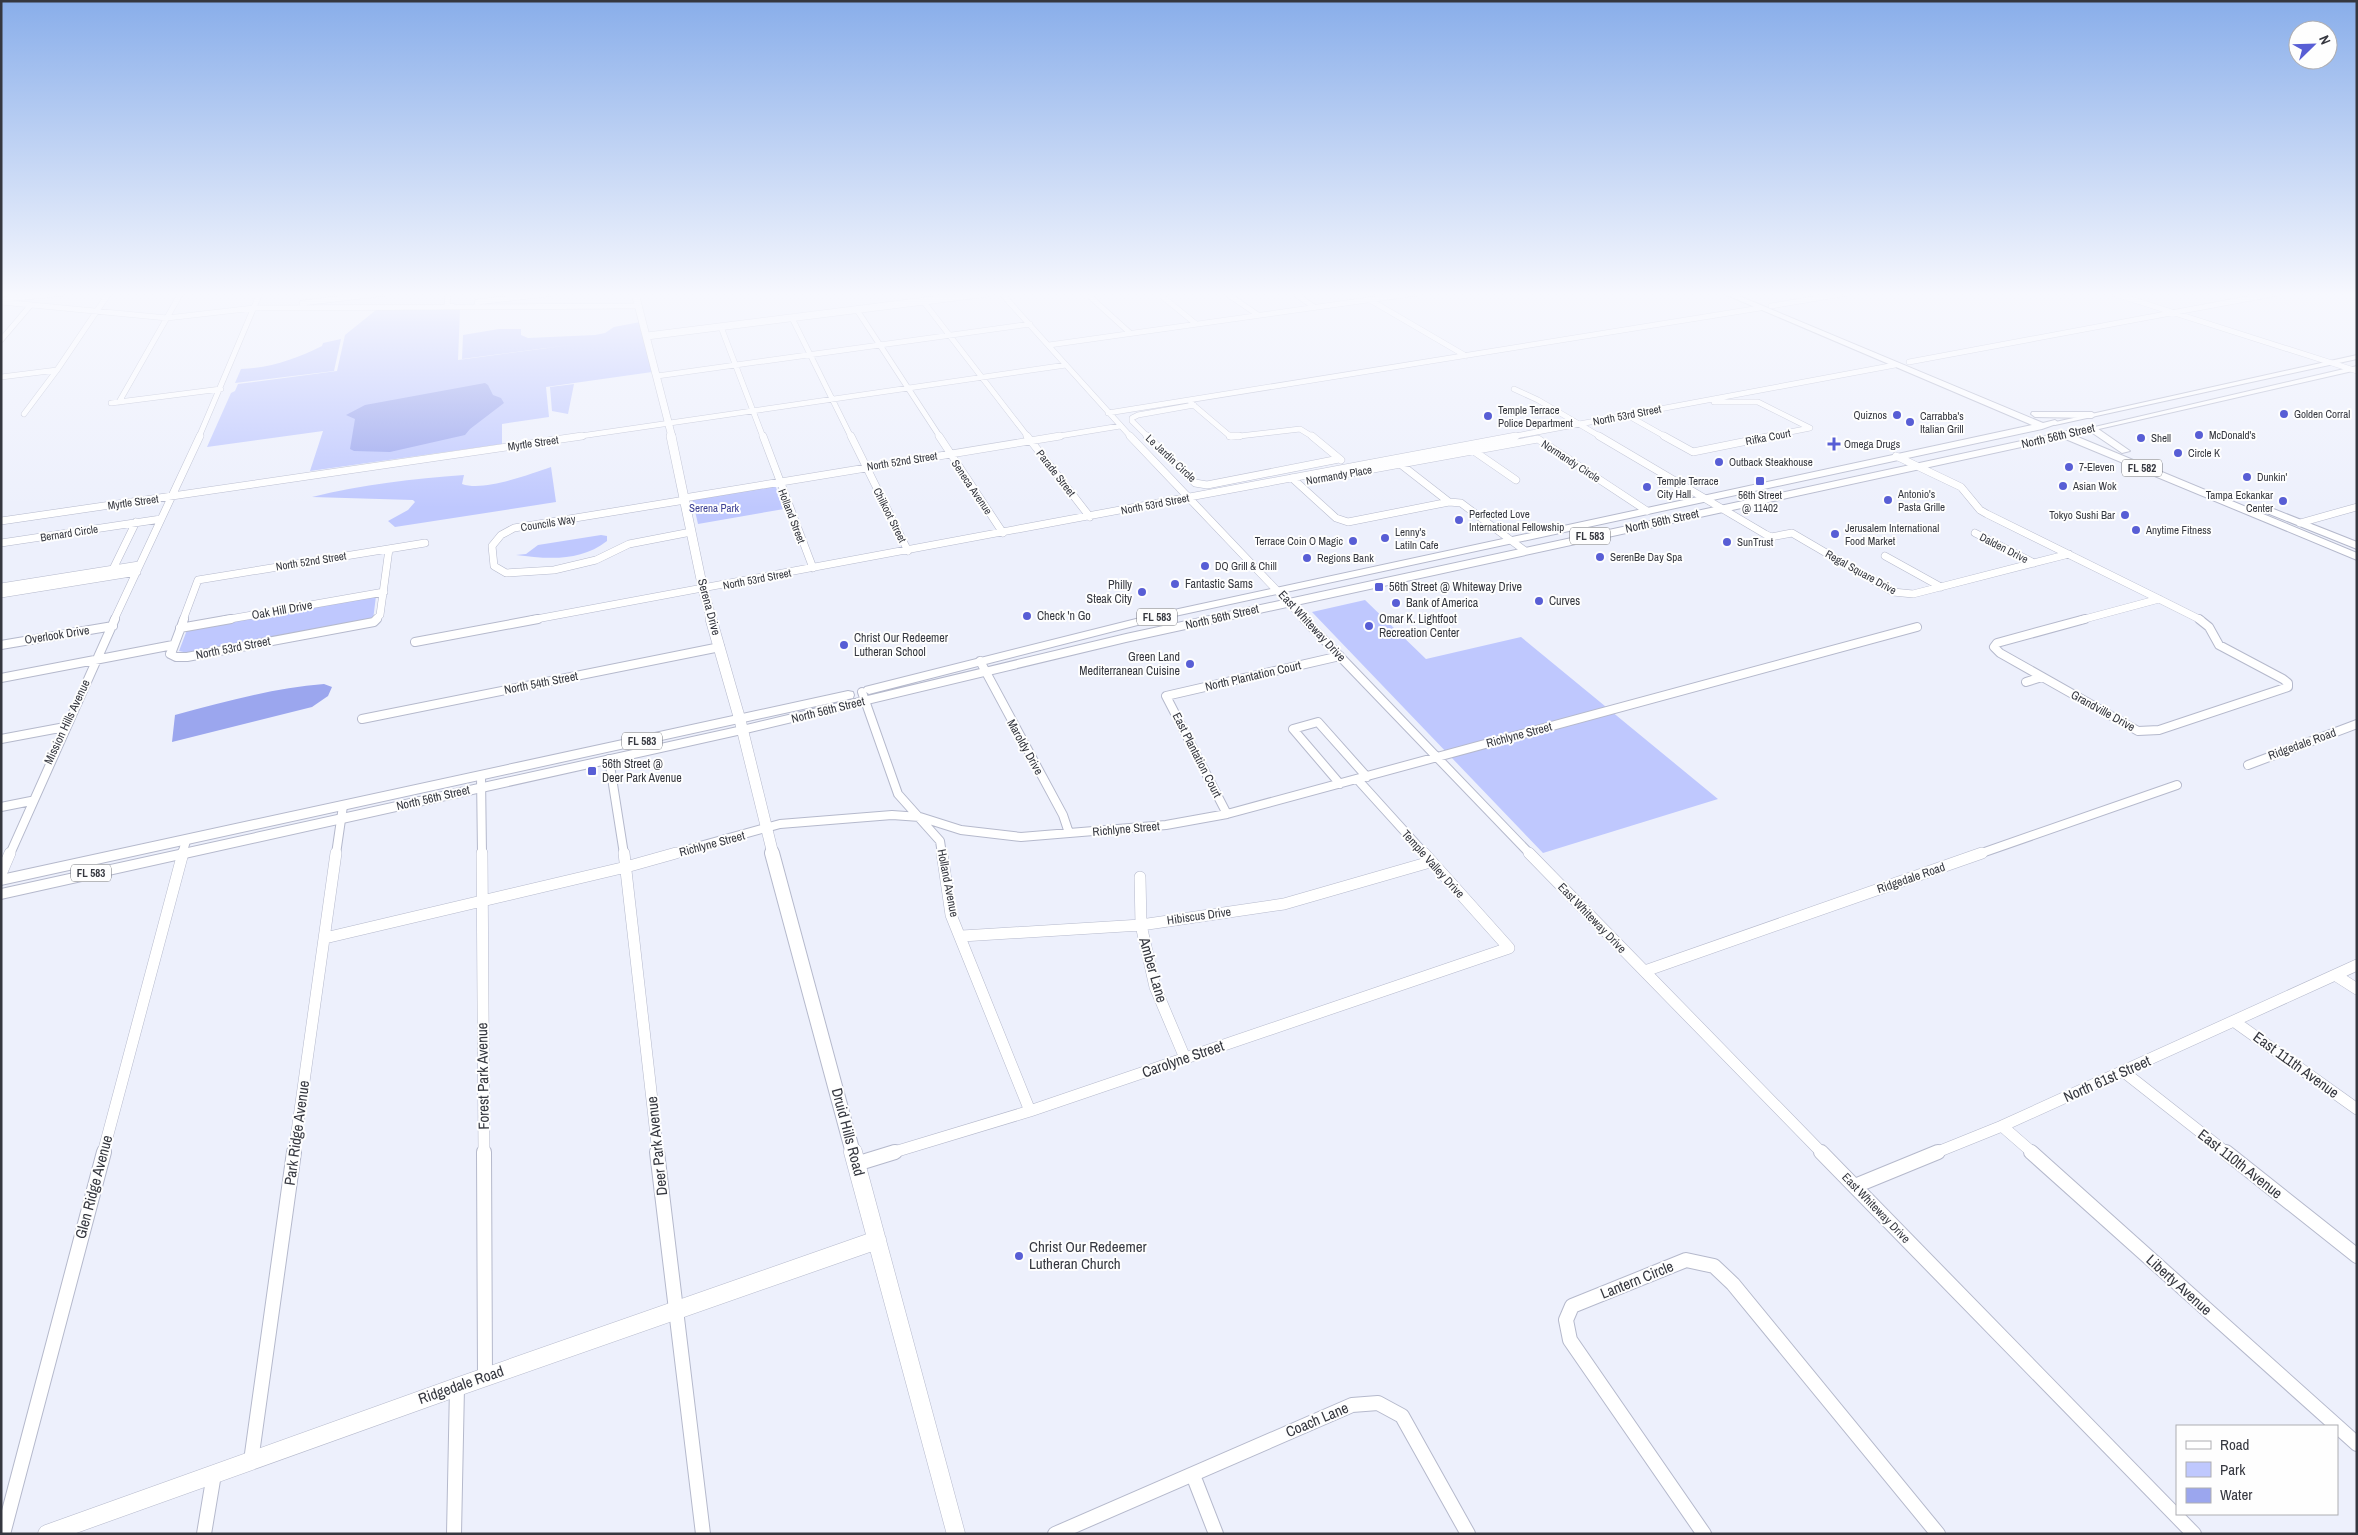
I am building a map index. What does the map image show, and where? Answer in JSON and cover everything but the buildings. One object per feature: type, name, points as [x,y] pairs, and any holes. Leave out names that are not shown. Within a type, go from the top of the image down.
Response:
[{"type":"main road","name":"FL 582","points":[[1895,365],[2063,435],[2079,437],[2125,451],[2357,546]]},
{"type":"main road","name":"FL 582","points":[[1914,365],[2056,423],[2079,437],[2357,557]]},
{"type":"main road","name":"North 56th Street","points":[[1,894],[184,847],[864,697],[1160,616],[2323,365]]},
{"type":"main road","name":"North 56th Street","points":[[2079,437],[2090,428],[2355,369]]},
{"type":"main road","points":[[1997,408],[2021,425],[2022,430]]},
{"type":"main road","points":[[2035,414],[2092,415]]},
{"type":"main road","points":[[2090,428],[2125,451]]},
{"type":"main road","name":"North 56th Street","points":[[982,666],[1171,628],[1510,553],[2063,435]]},
{"type":"main road","points":[[2036,441],[2079,437]]},
{"type":"main road","points":[[2284,527],[2302,530],[2357,551]]},
{"type":"main road","points":[[1496,543],[1510,553]]},
{"type":"main road","points":[[1373,570],[1386,581]]},
{"type":"main road","points":[[1358,573],[1370,584]]},
{"type":"main road","points":[[1160,616],[1171,628]]},
{"type":"main road","name":"North 56th Street","points":[[481,782],[609,759],[741,725]]},
{"type":"main road","name":"North 56th Street","points":[[1,880],[184,847]]},
{"type":"street","points":[[24,414],[61,365]]},
{"type":"street","points":[[119,402],[140,365]]},
{"type":"street","points":[[171,496],[231,365]]},
{"type":"street","name":"Serena Drive","points":[[654,365],[682,482],[703,589],[741,725]]},
{"type":"street","points":[[657,376],[735,365],[772,464]]},
{"type":"street","points":[[815,365],[859,453]]},
{"type":"street","name":"Seneca Avenue","points":[[893,365],[1003,533]]},
{"type":"street","name":"Parade Street","points":[[973,365],[1090,517]]},
{"type":"street","name":"Myrtle Street","points":[[1,521],[1066,365]]},
{"type":"street","name":"East Whiteway Drive","points":[[1066,365],[1120,426],[1290,602],[1435,757],[2194,1534]]},
{"type":"street","points":[[1108,412],[1411,365]]},
{"type":"street","name":"North 53rd Street","points":[[415,642],[1294,480],[1349,467],[1895,365]]},
{"type":"street","points":[[2338,365],[2355,369]]},
{"type":"street","points":[[1,377],[57,370]]},
{"type":"street","name":"Regal Square Drive","points":[[1514,388],[1538,400],[1771,537],[1792,533],[1893,592],[1913,594],[2069,554]]},
{"type":"street","points":[[111,403],[221,389]]},
{"type":"street","points":[[1187,400],[1231,437],[1300,429],[1349,467]]},
{"type":"street","name":"Rifka Court","points":[[1627,415],[1693,452],[1810,428],[1758,402],[1749,400],[1719,403],[1709,400]]},
{"type":"street","name":"Le Jardin Circle","points":[[1194,406],[1138,415],[1132,418],[1132,421],[1195,483],[1207,485],[1339,459]]},
{"type":"street","name":"North 52nd Street","points":[[684,499],[779,481],[1120,426]]},
{"type":"street","name":"Normandy Circle","points":[[1400,465],[1538,439],[1647,510]]},
{"type":"street","points":[[1466,445],[1516,480]]},
{"type":"street","name":"Chilkoot Street","points":[[859,453],[908,551]]},
{"type":"street","name":"Grandville Drive","points":[[1896,456],[1961,488],[1980,510],[1986,514],[2159,598],[2199,619],[2209,626],[2219,645],[2284,679],[2288,683],[2288,687],[2159,730],[2138,731],[2000,653],[1994,647],[1997,643],[2159,598]]},
{"type":"street","points":[[1393,459],[1450,502],[1461,503],[1524,550]]},
{"type":"street","name":"Holland Street","points":[[772,464],[813,568]]},
{"type":"street","name":"Normandy Place","points":[[1294,480],[1400,465]]},
{"type":"street","name":"Normandy Place","points":[[1294,480],[1336,518],[1348,522],[1450,502]]},
{"type":"street","name":"Mission Hills Avenue","points":[[1,874],[31,801],[113,626],[171,496]]},
{"type":"street","name":"Councils Way","points":[[684,499],[514,528],[501,535],[492,546],[494,566],[506,573],[554,570],[596,560],[628,544],[692,532]]},
{"type":"street","points":[[2300,523],[2357,507]]},
{"type":"street","name":"Bernard Circle","points":[[1,543],[162,519]]},
{"type":"street","points":[[113,569],[136,522]]},
{"type":"street","name":"Dalden Drive","points":[[1975,533],[2034,563]]},
{"type":"street","name":"North 52nd Street","points":[[180,628],[198,580],[425,542]]},
{"type":"street","points":[[374,622],[380,615],[389,548]]},
{"type":"street","points":[[1885,556],[1941,587]]},
{"type":"street","points":[[1,587],[113,569],[138,568]]},
{"type":"street","points":[[1,594],[138,568]]},
{"type":"street","name":"Oak Hill Drive","points":[[180,628],[384,592]]},
{"type":"street","name":"North 53rd Street","points":[[172,648],[170,654],[176,657],[187,656],[374,622]]},
{"type":"street","name":"Overlook Drive","points":[[1,644],[113,626]]},
{"type":"street","name":"Richlyne Street","points":[[326,938],[626,867],[780,824],[892,815],[920,817],[961,830],[1021,837],[1166,825],[1227,814],[1917,627]]},
{"type":"street","points":[[172,648],[180,628]]},
{"type":"street","name":"North 54th Street","points":[[362,718],[720,647]]},
{"type":"street","name":"North 53rd Street","points":[[1,678],[96,661],[113,662],[172,648]]},
{"type":"street","name":"North Plantation Court","points":[[1166,696],[1340,656]]},
{"type":"street","name":"Maroldy Drive","points":[[982,666],[1063,815],[1069,833]]},
{"type":"street","points":[[2026,682],[2042,677]]},
{"type":"street","name":"East Plantation Court","points":[[1166,696],[1227,814]]},
{"type":"street","name":"Holland Avenue","points":[[864,697],[898,794],[940,841],[952,915],[962,936],[1030,1111]]},
{"type":"street","name":"Temple Valley Drive","points":[[1340,784],[1292,729],[1318,722],[1430,862],[1509,948]]},
{"type":"street","name":"Ridgedale Road","points":[[2248,764],[2357,724]]},
{"type":"street","name":"Druid Hills Road","points":[[741,725],[766,829],[956,1534]]},
{"type":"street","points":[[1,739],[65,727]]},
{"type":"street","name":"Deer Park Avenue","points":[[609,759],[626,867],[675,1311],[703,1534]]},
{"type":"street","name":"Forest Park Avenue","points":[[481,782],[486,1377]]},
{"type":"street","name":"Ridgedale Road","points":[[1644,971],[2177,785]]},
{"type":"street","points":[[1,807],[31,801]]},
{"type":"street","name":"Park Ridge Avenue","points":[[251,1461],[326,938],[342,812]]},
{"type":"street","name":"Glen Ridge Avenue","points":[[3,1534],[184,847]]},
{"type":"street","name":"Hibiscus Drive","points":[[962,936],[1140,925],[1284,904],[1430,862]]},
{"type":"street","name":"Amber Lane","points":[[1140,877],[1140,925],[1155,987],[1185,1058]]},
{"type":"street","name":"Carolyne Street","points":[[856,1164],[1030,1111],[1509,948]]},
{"type":"street","name":"North 61st Street","points":[[1855,1186],[2002,1126],[2235,1022],[2357,965]]},
{"type":"street","points":[[2335,975],[2357,989]]},
{"type":"street","name":"East 111th Avenue","points":[[2235,1022],[2357,1109]]},
{"type":"street","name":"East 110th Avenue","points":[[2124,1072],[2357,1256]]},
{"type":"street","name":"Liberty Avenue","points":[[2002,1126],[2336,1425]]},
{"type":"street","name":"Ridgedale Road","points":[[47,1534],[457,1387],[877,1240]]},
{"type":"street","name":"Lantern Circle","points":[[1704,1534],[1570,1340],[1566,1320],[1572,1306],[1686,1260],[1714,1266],[1733,1284],[1938,1534]]},
{"type":"street","points":[[454,1534],[457,1387]]},
{"type":"street","name":"Coach Lane","points":[[1054,1534],[1352,1405],[1378,1403],[1402,1416],[1468,1534]]},
{"type":"street","name":"Liberty Avenue","points":[[2338,1427],[2357,1444]]},
{"type":"street","points":[[204,1534],[214,1474]]},
{"type":"street","points":[[1193,1475],[1216,1534]]},
{"type":"green space","points":[[272,365],[335,365],[334,371],[235,383],[241,369]]},
{"type":"green space","points":[[338,365],[650,365],[652,372],[546,387],[549,417],[502,424],[502,444],[310,471],[323,431],[207,447],[231,393],[235,391],[238,384],[337,371]]},
{"type":"green space","points":[[574,384],[568,414],[552,411],[550,387]]},
{"type":"green space","points":[[551,467],[556,502],[395,527],[388,521],[408,510],[415,502],[413,500],[312,497],[388,483],[464,475],[462,484],[482,486],[519,478]]},
{"type":"green space","name":"Serena Park","points":[[775,485],[784,509],[698,524],[692,498]]},
{"type":"green space","points":[[601,535],[607,536],[607,541],[597,548],[575,556],[552,558],[516,555],[526,554],[538,545]]},
{"type":"green space","points":[[376,596],[373,620],[188,653],[179,651],[187,630]]},
{"type":"green space","points":[[1365,600],[1426,659],[1521,637],[1718,799],[1543,853],[1312,612]]},
{"type":"water","points":[[485,383],[493,395],[501,398],[504,403],[465,435],[390,452],[354,451],[350,449],[355,419],[346,415],[365,405]]},
{"type":"water","points":[[324,684],[332,687],[328,696],[312,707],[172,742],[175,715],[267,692]]},
{"type":"place","name":"Golden Corral","points":[[2284,414]]},
{"type":"place","name":"Quiznos","points":[[1897,415]]},
{"type":"place","name":"Temple Terrace Police Department","points":[[1488,416]]},
{"type":"place","name":"Carrabba's Italian Grill","points":[[1910,422]]},
{"type":"place","name":"McDonald's","points":[[2199,435]]},
{"type":"place","name":"Shell","points":[[2141,438]]},
{"type":"place","name":"Omega Drugs","points":[[1834,444]]},
{"type":"place","name":"Circle K","points":[[2178,453]]},
{"type":"place","name":"Outback Steakhouse","points":[[1719,462]]},
{"type":"place","name":"7-Eleven","points":[[2069,467]]},
{"type":"place","name":"Dunkin'","points":[[2247,477]]},
{"type":"place","name":"56th Street @ 11402","points":[[1760,481]]},
{"type":"place","name":"Asian Wok","points":[[2063,486]]},
{"type":"place","name":"Temple Terrace City Hall","points":[[1647,487]]},
{"type":"place","name":"Antonio's Pasta Grille","points":[[1888,500]]},
{"type":"place","name":"Tampa Eckankar Center","points":[[2283,501]]},
{"type":"place","name":"Tokyo Sushi Bar","points":[[2125,515]]},
{"type":"place","name":"Perfected Love International Fellowship","points":[[1459,520]]},
{"type":"place","name":"Anytime Fitness","points":[[2136,530]]},
{"type":"place","name":"Jerusalem International Food Market","points":[[1835,534]]},
{"type":"place","name":"Lenny's Latiln Cafe","points":[[1385,538]]},
{"type":"place","name":"Terrace Coin O Magic","points":[[1353,541]]},
{"type":"place","name":"SunTrust","points":[[1727,542]]},
{"type":"place","name":"SerenBe Day Spa","points":[[1600,557]]},
{"type":"place","name":"Regions Bank","points":[[1307,558]]},
{"type":"place","name":"DQ Grill & Chill","points":[[1205,566]]},
{"type":"place","name":"Fantastic Sams","points":[[1175,584]]},
{"type":"place","name":"56th Street @ Whiteway Drive","points":[[1379,587]]},
{"type":"place","name":"Philly Steak City","points":[[1142,592]]},
{"type":"place","name":"Curves","points":[[1539,601]]},
{"type":"place","name":"Bank of America","points":[[1396,603]]},
{"type":"place","name":"Check 'n Go","points":[[1027,616]]},
{"type":"place","name":"Omar K. Lightfoot Recreation Center","points":[[1369,626]]},
{"type":"place","name":"Christ Our Redeemer Lutheran School","points":[[844,645]]},
{"type":"place","name":"Green Land Mediterranean Cuisine","points":[[1190,664]]},
{"type":"place","name":"56th Street @ Deer Park Avenue","points":[[592,771]]},
{"type":"place","name":"Christ Our Redeemer Lutheran Church","points":[[1019,1256]]}]
